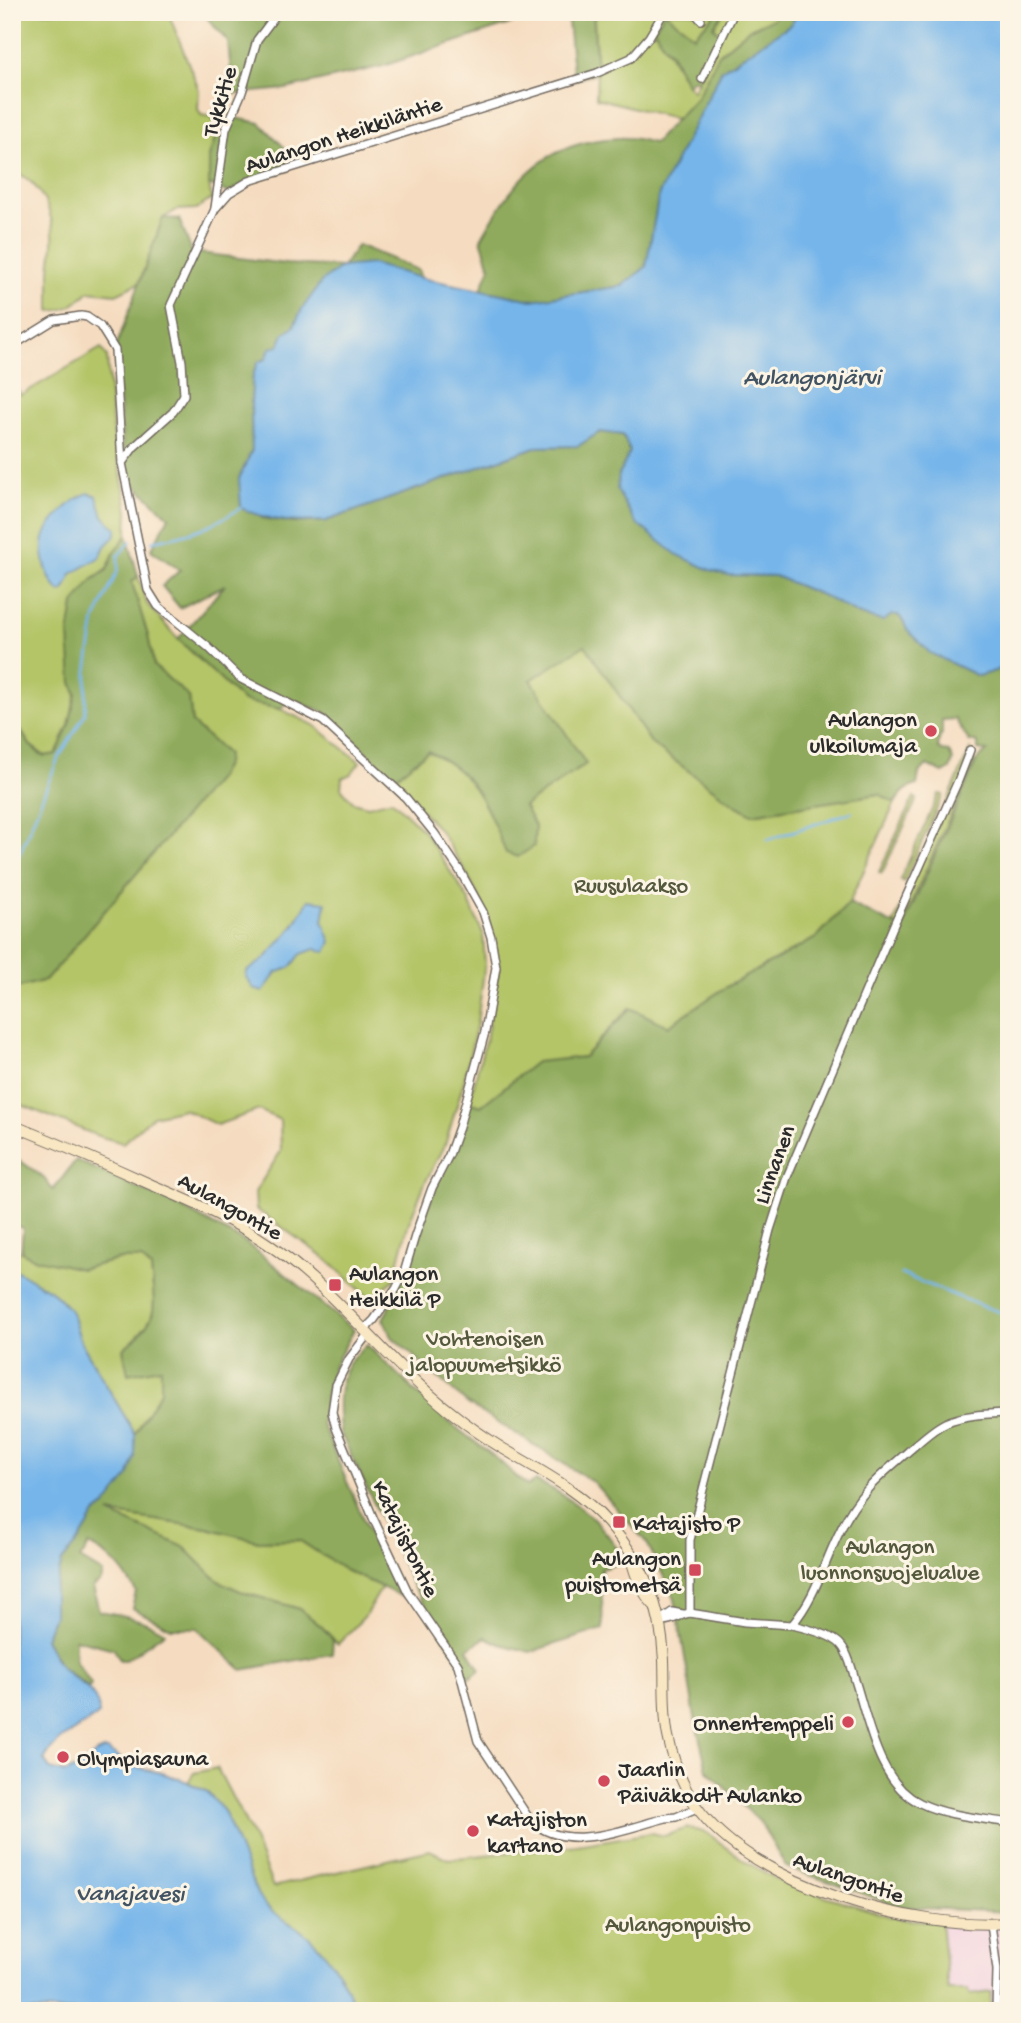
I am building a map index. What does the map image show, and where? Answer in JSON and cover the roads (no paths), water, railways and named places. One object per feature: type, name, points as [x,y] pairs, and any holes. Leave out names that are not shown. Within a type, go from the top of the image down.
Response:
[{"type":"street","name":"Tykkitie","points":[[215,209],[226,130],[242,92],[257,40],[278,12]]},
{"type":"street","name":"Aulangon Heikkiläntie","points":[[122,464],[134,447],[173,412],[184,395],[182,362],[171,305],[215,209],[229,193],[249,181],[597,73],[631,58],[649,37],[664,12]]},
{"type":"street","points":[[694,12],[701,20]]},
{"type":"street","points":[[702,79],[734,12]]},
{"type":"street","points":[[12,346],[54,320],[81,316],[100,326],[114,350],[122,464],[148,590],[158,606],[208,647],[241,679],[323,721],[406,798],[460,871],[483,912],[496,967],[485,1032],[459,1127],[449,1155],[432,1188],[404,1273],[366,1332]]},
{"type":"street","name":"Linnanen","points":[[686,1614],[690,1540],[787,1177],[970,750]]},
{"type":"street","name":"Aulangontie","points":[[12,1125],[207,1208],[271,1245],[326,1292],[410,1377],[465,1423],[577,1495],[607,1522],[628,1548],[640,1586],[655,1607],[659,1621],[664,1659],[667,1734],[675,1765],[697,1808],[735,1845],[773,1869],[812,1887],[872,1907],[941,1921],[1009,1923]]},
{"type":"street","name":"Katajistontie","points":[[366,1332],[336,1385],[332,1412],[336,1428],[374,1520],[408,1592],[458,1665],[478,1741],[530,1820],[553,1835],[582,1837],[676,1817],[697,1808]]},
{"type":"street","points":[[792,1625],[816,1590],[840,1530],[858,1499],[872,1482],[945,1423],[973,1416],[1009,1413]]},
{"type":"street","points":[[659,1621],[672,1612],[792,1625],[818,1632],[841,1645],[853,1672],[884,1766],[898,1788],[919,1803],[945,1812],[1009,1823]]},
{"type":"street","points":[[991,1924],[997,1970],[996,2011]]},
{"type":"water","name":"Aulangonjärvi","points":[[799,12],[1009,12],[1009,662],[995,671],[978,676],[930,653],[907,630],[898,615],[892,615],[883,621],[860,615],[824,596],[775,576],[728,575],[710,570],[676,554],[636,523],[617,490],[619,475],[630,451],[623,435],[600,432],[578,446],[535,447],[326,521],[282,520],[241,508],[239,479],[252,450],[253,375],[258,362],[266,359],[270,348],[279,346],[284,334],[294,326],[302,309],[322,281],[342,267],[372,264],[421,278],[532,300],[622,286],[646,267],[659,194],[722,70],[791,24]]},
{"type":"water","points":[[89,493],[97,496],[103,516],[117,529],[100,557],[72,574],[61,592],[48,574],[43,542],[52,523],[64,510]]},
{"type":"water","points":[[309,900],[326,902],[323,921],[331,942],[326,952],[315,949],[301,954],[291,967],[276,973],[263,992],[254,989],[246,977],[247,971],[266,958],[293,927]]},
{"type":"water","name":"Vanajavesi","points":[[12,1268],[54,1293],[71,1311],[81,1342],[135,1434],[135,1457],[128,1477],[105,1506],[95,1514],[62,1561],[54,1592],[54,1615],[45,1639],[59,1665],[92,1693],[99,1715],[61,1740],[44,1760],[50,1769],[65,1773],[82,1765],[96,1753],[108,1750],[131,1766],[162,1773],[206,1791],[224,1811],[262,1902],[318,1945],[341,1977],[353,2011],[12,2011]]},
{"type":"waterway","points":[[152,541],[198,530],[241,508]]},
{"type":"waterway","points":[[12,872],[58,759],[85,714],[87,671],[95,620],[118,570],[118,556],[131,541]]},
{"type":"waterway","points":[[767,840],[852,812]]},
{"type":"waterway","points":[[901,1274],[1009,1315]]},
{"type":"place","name":"Aulangon ulkoilumaja","points":[[931,731]]},
{"type":"place","name":"Aulangon Heikkilä P","points":[[335,1285]]},
{"type":"place","name":"Katajisto P","points":[[619,1522]]},
{"type":"place","name":"Aulangon puistometsä","points":[[695,1570]]},
{"type":"place","name":"Onnentemppeli","points":[[848,1722]]},
{"type":"place","name":"Olympiasauna","points":[[63,1757]]},
{"type":"place","name":"Jaarlin Päiväkodit Aulanko","points":[[604,1781]]},
{"type":"place","name":"Katajiston kartano","points":[[473,1831]]},
{"type":"park label","name":"Ruusulaakso","points":[[631,884]]},
{"type":"park label","name":"Vohtenoisen jalopuumetsikkö","points":[[485,1350]]},
{"type":"park label","name":"Aulangon luonnonsuojelualue","points":[[890,1558]]},
{"type":"park label","name":"Aulangonpuisto","points":[[678,1923]]}]
